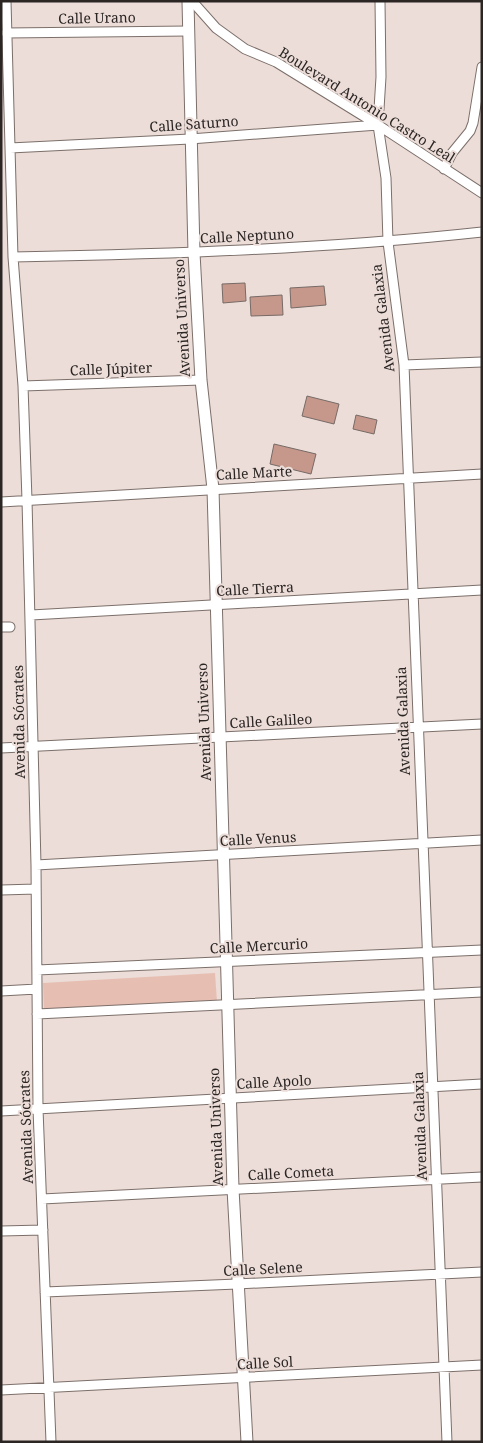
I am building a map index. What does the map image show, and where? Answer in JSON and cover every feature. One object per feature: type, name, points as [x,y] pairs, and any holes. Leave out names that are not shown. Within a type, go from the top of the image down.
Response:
[{"type":"street","name":"Avenida Sócrates","points":[[6,1],[13,257],[23,386],[27,500],[36,865],[38,1110],[51,1442]]},
{"type":"street","name":"Avenida Universo","points":[[188,1],[194,253],[201,380],[213,489],[233,1190],[247,1442]]},
{"type":"street","name":"Boulevard Antonio Castro Leal","points":[[192,1],[216,28],[245,49],[276,62],[378,125],[482,193]]},
{"type":"street","name":"Avenida Galaxia","points":[[380,1],[381,77],[378,125],[386,178],[388,242],[404,365],[447,1442]]},
{"type":"street","name":"Calle Urano","points":[[6,33],[188,31]]},
{"type":"street","points":[[444,169],[452,153],[470,130],[473,122],[482,67]]},
{"type":"street","name":"Calle Saturno","points":[[10,148],[190,139],[378,125]]},
{"type":"street","name":"Calle Neptuno","points":[[13,257],[194,253],[388,242],[482,232]]},
{"type":"street","points":[[404,365],[482,362]]},
{"type":"street","name":"Calle Júpiter","points":[[23,386],[201,380]]},
{"type":"street","name":"Calle Marte","points":[[1,502],[482,474]]},
{"type":"street","name":"Calle Tierra","points":[[30,615],[482,590]]},
{"type":"street","name":"Calle Galileo","points":[[1,748],[482,724]]},
{"type":"street","name":"Calle Venus","points":[[36,865],[482,840]]},
{"type":"street","points":[[1,890],[36,889]]},
{"type":"street","name":"Calle Mercurio","points":[[37,970],[482,950]]},
{"type":"street","points":[[1,991],[37,989]]},
{"type":"street","points":[[37,1014],[482,992]]},
{"type":"street","name":"Calle Apolo","points":[[1,1111],[482,1084]]},
{"type":"street","name":"Calle Cometa","points":[[42,1199],[482,1177]]},
{"type":"street","points":[[1,1231],[43,1230]]},
{"type":"street","name":"Calle Selene","points":[[45,1292],[482,1272]]},
{"type":"street","name":"Calle Sol","points":[[1,1390],[482,1365]]},
{"type":"shaded area","points":[[215,973],[217,1002],[44,1011],[43,983]]},
{"type":"building","points":[[245,283],[246,301],[223,303],[222,284]]},
{"type":"building","points":[[324,286],[326,305],[291,308],[290,288]]},
{"type":"building","points":[[282,295],[283,315],[251,316],[250,297]]},
{"type":"building","points":[[307,396],[339,404],[334,424],[302,416]]},
{"type":"building","points":[[356,415],[377,420],[374,434],[353,429]]},
{"type":"building","points":[[274,444],[316,454],[311,474],[270,464]]}]
